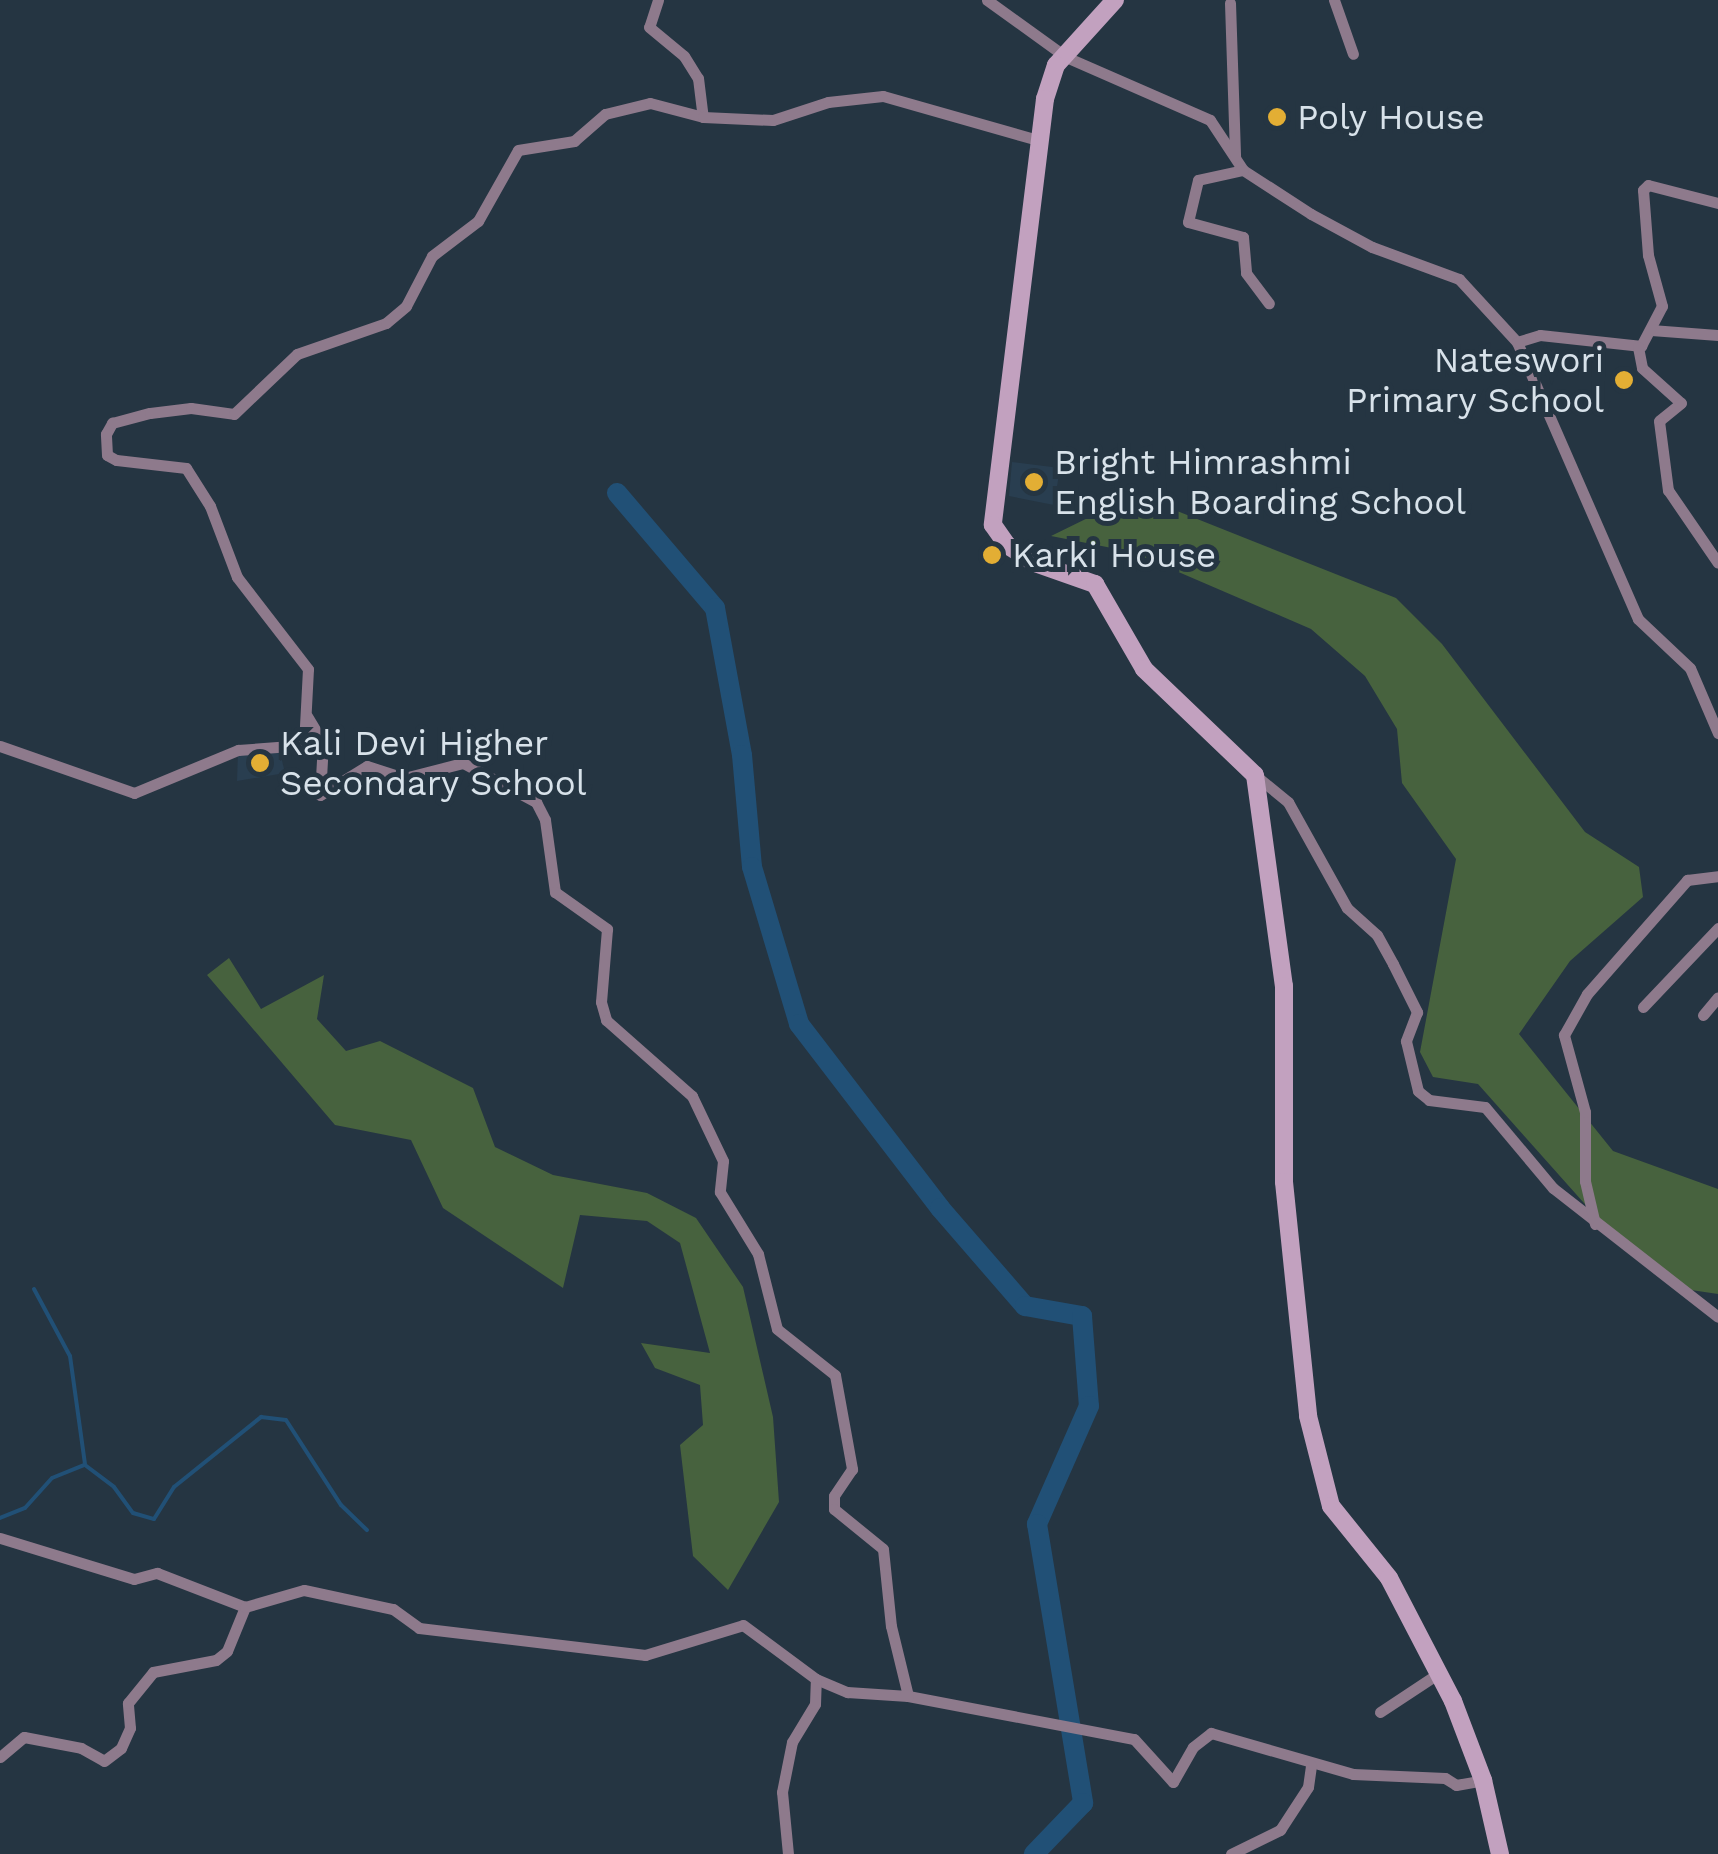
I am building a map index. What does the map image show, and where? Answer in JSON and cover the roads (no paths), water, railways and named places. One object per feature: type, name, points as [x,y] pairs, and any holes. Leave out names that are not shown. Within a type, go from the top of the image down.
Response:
[{"type":"street","points":[[658,0],[649,27],[684,56],[698,78],[703,117]]},
{"type":"street","points":[[987,0],[1066,57],[1210,120],[1239,166],[1372,247],[1459,279],[1517,342],[1638,618],[1690,668],[1718,733]]},
{"type":"street","points":[[1114,0],[1054,71],[1037,140],[993,525],[1007,545],[1035,563],[1094,584],[1144,669],[1288,802],[1348,908],[1377,935],[1417,1012],[1406,1041],[1418,1091],[1429,1100],[1484,1107],[1554,1188],[1595,1225],[1718,1317]]},
{"type":"street","points":[[1334,0],[1353,54]]},
{"type":"street","points":[[1230,3],[1239,166]]},
{"type":"street","points":[[0,746],[134,793],[238,750],[304,745],[308,669],[236,577],[210,506],[186,468],[116,460],[103,444],[112,424],[191,408],[234,414],[297,354],[386,323],[406,306],[432,256],[478,221],[518,150],[574,142],[605,114],[650,103],[703,117],[772,120],[828,102],[902,97],[1037,140]]},
{"type":"street","points":[[1239,166],[1198,180],[1188,222],[1218,235],[1240,234],[1246,273],[1269,303]]},
{"type":"street","points":[[1718,203],[1648,185],[1643,190],[1648,255],[1662,306],[1652,330],[1638,348],[1642,368],[1680,403],[1659,421],[1668,490],[1718,562]]},
{"type":"street","points":[[1652,330],[1718,335]]},
{"type":"street","points":[[1517,342],[1540,335],[1600,338],[1638,348]]},
{"type":"street","points":[[307,716],[322,744],[320,795],[367,766],[404,778],[464,764],[536,802],[545,820],[555,892],[607,928],[601,1002],[606,1020],[692,1096],[723,1161],[720,1192],[758,1254],[777,1328],[835,1375],[852,1470],[834,1496],[834,1509],[883,1549],[890,1626],[908,1696]]},
{"type":"street","points":[[1256,775],[1284,986],[1284,1182],[1308,1416],[1332,1506],[1389,1578],[1439,1673],[1483,1780],[1500,1854]]},
{"type":"street","points":[[1595,1225],[1585,1181],[1585,1112],[1564,1035],[1587,994],[1687,880],[1718,876]]},
{"type":"street","points":[[1643,1007],[1718,928]]},
{"type":"street","points":[[1702,1015],[1718,997]]},
{"type":"street","points":[[0,1538],[134,1579],[157,1573],[245,1607],[304,1590],[393,1609],[419,1628],[646,1655],[742,1625],[816,1679],[848,1692],[908,1696],[1134,1740],[1174,1782],[1193,1747],[1212,1733],[1311,1764],[1456,1785],[1483,1780]]},
{"type":"street","points":[[0,1757],[24,1737],[81,1748],[104,1761],[122,1748],[130,1728],[128,1703],[153,1672],[216,1660],[227,1651],[245,1607]]},
{"type":"street","points":[[1380,1712],[1439,1673]]},
{"type":"street","points":[[788,1854],[782,1792],[792,1742],[815,1704],[816,1679]]},
{"type":"street","points":[[1232,1854],[1280,1830],[1308,1787],[1311,1764]]},
{"type":"waterway","points":[[617,493],[715,608],[742,755],[752,867],[799,1024],[940,1208],[1025,1306],[1082,1316],[1089,1406],[1037,1524],[1083,1803],[1034,1854]]},
{"type":"waterway","points":[[34,1289],[70,1356],[85,1464]]},
{"type":"waterway","points":[[0,1518],[25,1508],[52,1478],[85,1465],[114,1487],[133,1513],[154,1519],[174,1487],[261,1417],[286,1420],[341,1505],[367,1530]]},
{"type":"place","name":"Poly House","points":[[1277,117]]},
{"type":"place","name":"Nateswori Primary School","points":[[1624,380]]},
{"type":"place","name":"Bright Himrashmi English Boarding School","points":[[1034,482]]},
{"type":"place","name":"Karki House","points":[[992,555]]},
{"type":"place","name":"Kali Devi Higher Secondary School","points":[[260,763]]}]
